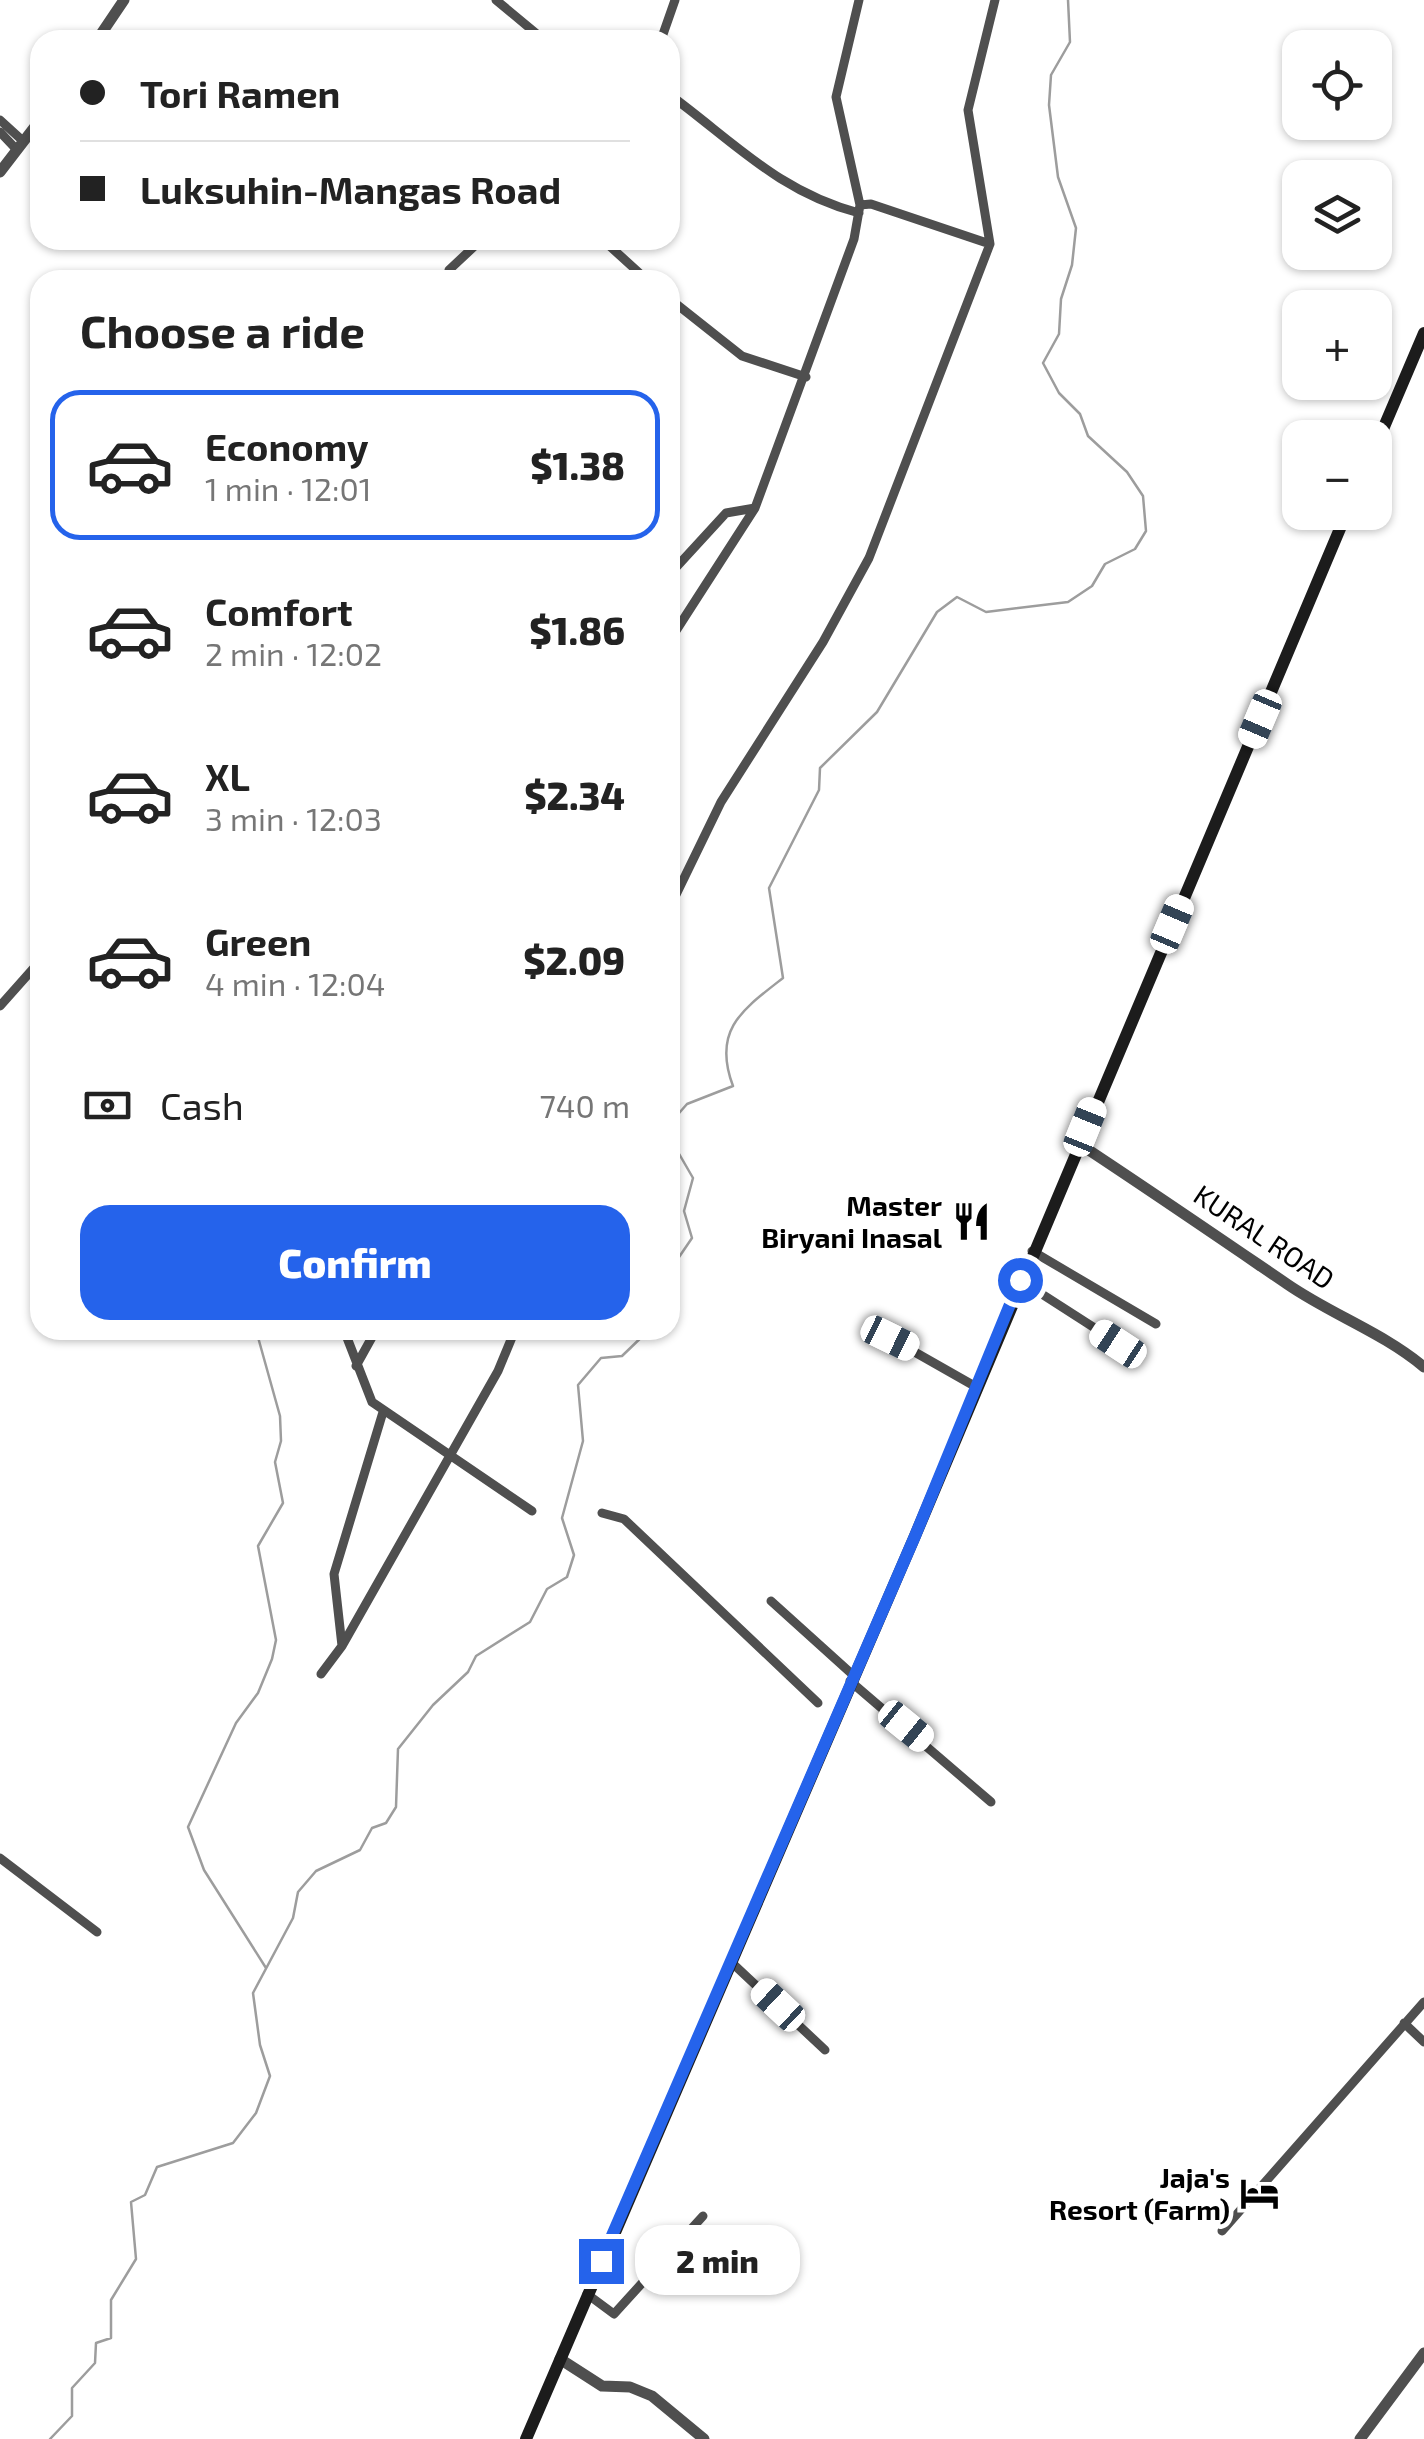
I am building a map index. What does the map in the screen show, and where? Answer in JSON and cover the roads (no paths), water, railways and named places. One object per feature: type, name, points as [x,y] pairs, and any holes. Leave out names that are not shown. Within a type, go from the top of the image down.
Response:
[{"type":"main road","points":[[1387,420],[1424,332]]},
{"type":"main road","points":[[526,2439],[978,1388],[1020,1280],[1340,530]]},
{"type":"street","points":[[104,30],[124,0]]},
{"type":"street","points":[[496,0],[532,30]]},
{"type":"street","points":[[666,30],[676,0]]},
{"type":"street","points":[[680,624],[754,508],[854,239],[859,209],[836,98],[859,0]]},
{"type":"street","points":[[680,886],[721,802],[823,642],[869,558],[990,244],[968,120],[994,0]]},
{"type":"street","points":[[680,103],[780,182],[808,198],[859,209],[872,204],[990,244]]},
{"type":"street","points":[[0,120],[20,145]]},
{"type":"street","points":[[0,132],[20,145]]},
{"type":"street","points":[[0,172],[30,132]]},
{"type":"street","points":[[450,270],[471,250]]},
{"type":"street","points":[[614,250],[637,270]]},
{"type":"street","points":[[680,306],[742,356],[806,376]]},
{"type":"street","points":[[680,563],[726,513],[754,508]]},
{"type":"street","points":[[0,1006],[30,973]]},
{"type":"street","name":"KURAL ROAD","points":[[1078,1143],[1314,1301],[1382,1334],[1424,1367]]},
{"type":"street","points":[[1032,1252],[1156,1324]]},
{"type":"street","points":[[1020,1280],[1118,1344]]},
{"type":"street","points":[[890,1338],[978,1388]]},
{"type":"street","points":[[347,1340],[372,1402],[532,1511]]},
{"type":"street","points":[[356,1366],[370,1340]]},
{"type":"street","points":[[321,1674],[342,1646],[452,1454],[511,1340]]},
{"type":"street","points":[[342,1646],[334,1574],[383,1412]]},
{"type":"street","points":[[602,1514],[624,1520],[835,1719]]},
{"type":"street","points":[[771,1601],[991,1802]]},
{"type":"street","points":[[0,1858],[97,1932]]},
{"type":"street","points":[[730,1961],[826,2050]]},
{"type":"street","points":[[1222,2231],[1424,2002]]},
{"type":"street","points":[[1404,2023],[1424,2042]]},
{"type":"street","points":[[587,2294],[614,2314],[702,2216]]},
{"type":"street","points":[[1360,2439],[1424,2353]]},
{"type":"street","points":[[560,2359],[602,2386],[630,2386],[652,2396],[704,2439]]},
{"type":"waterway","points":[[680,1112],[687,1104],[733,1086],[726,1050],[735,1023],[755,1000],[783,978],[769,888],[819,790],[820,768],[877,712],[937,612],[957,597],[986,612],[1068,602],[1092,586],[1105,564],[1135,549],[1146,531],[1143,496],[1127,472],[1088,436],[1080,414],[1059,393],[1043,363],[1059,334],[1061,299],[1072,265],[1076,228],[1058,177],[1049,105],[1051,75],[1070,42],[1068,0]]},
{"type":"waterway","points":[[680,1155],[693,1178],[684,1211],[692,1238],[680,1256]]},
{"type":"waterway","points":[[259,1340],[280,1416],[281,1441],[275,1462],[283,1503],[258,1546],[276,1640],[258,1693],[236,1723],[188,1827],[204,1870],[266,1968]]},
{"type":"waterway","points":[[50,2439],[72,2416],[72,2388],[95,2363],[96,2343],[111,2338],[111,2300],[136,2259],[131,2202],[145,2195],[157,2167],[233,2143],[256,2113],[270,2076],[260,2045],[253,1993],[293,1918],[298,1892],[316,1871],[360,1850],[372,1828],[386,1823],[396,1807],[398,1749],[433,1705],[468,1672],[476,1656],[530,1622],[547,1589],[567,1577],[574,1555],[562,1518],[583,1441],[578,1385],[601,1358],[622,1356],[639,1340]]},
{"type":"place","name":"Master Biryani Inasal","points":[[972,1222]]},
{"type":"place","name":"Jaja's Resort (Farm)","points":[[1260,2194]]}]
